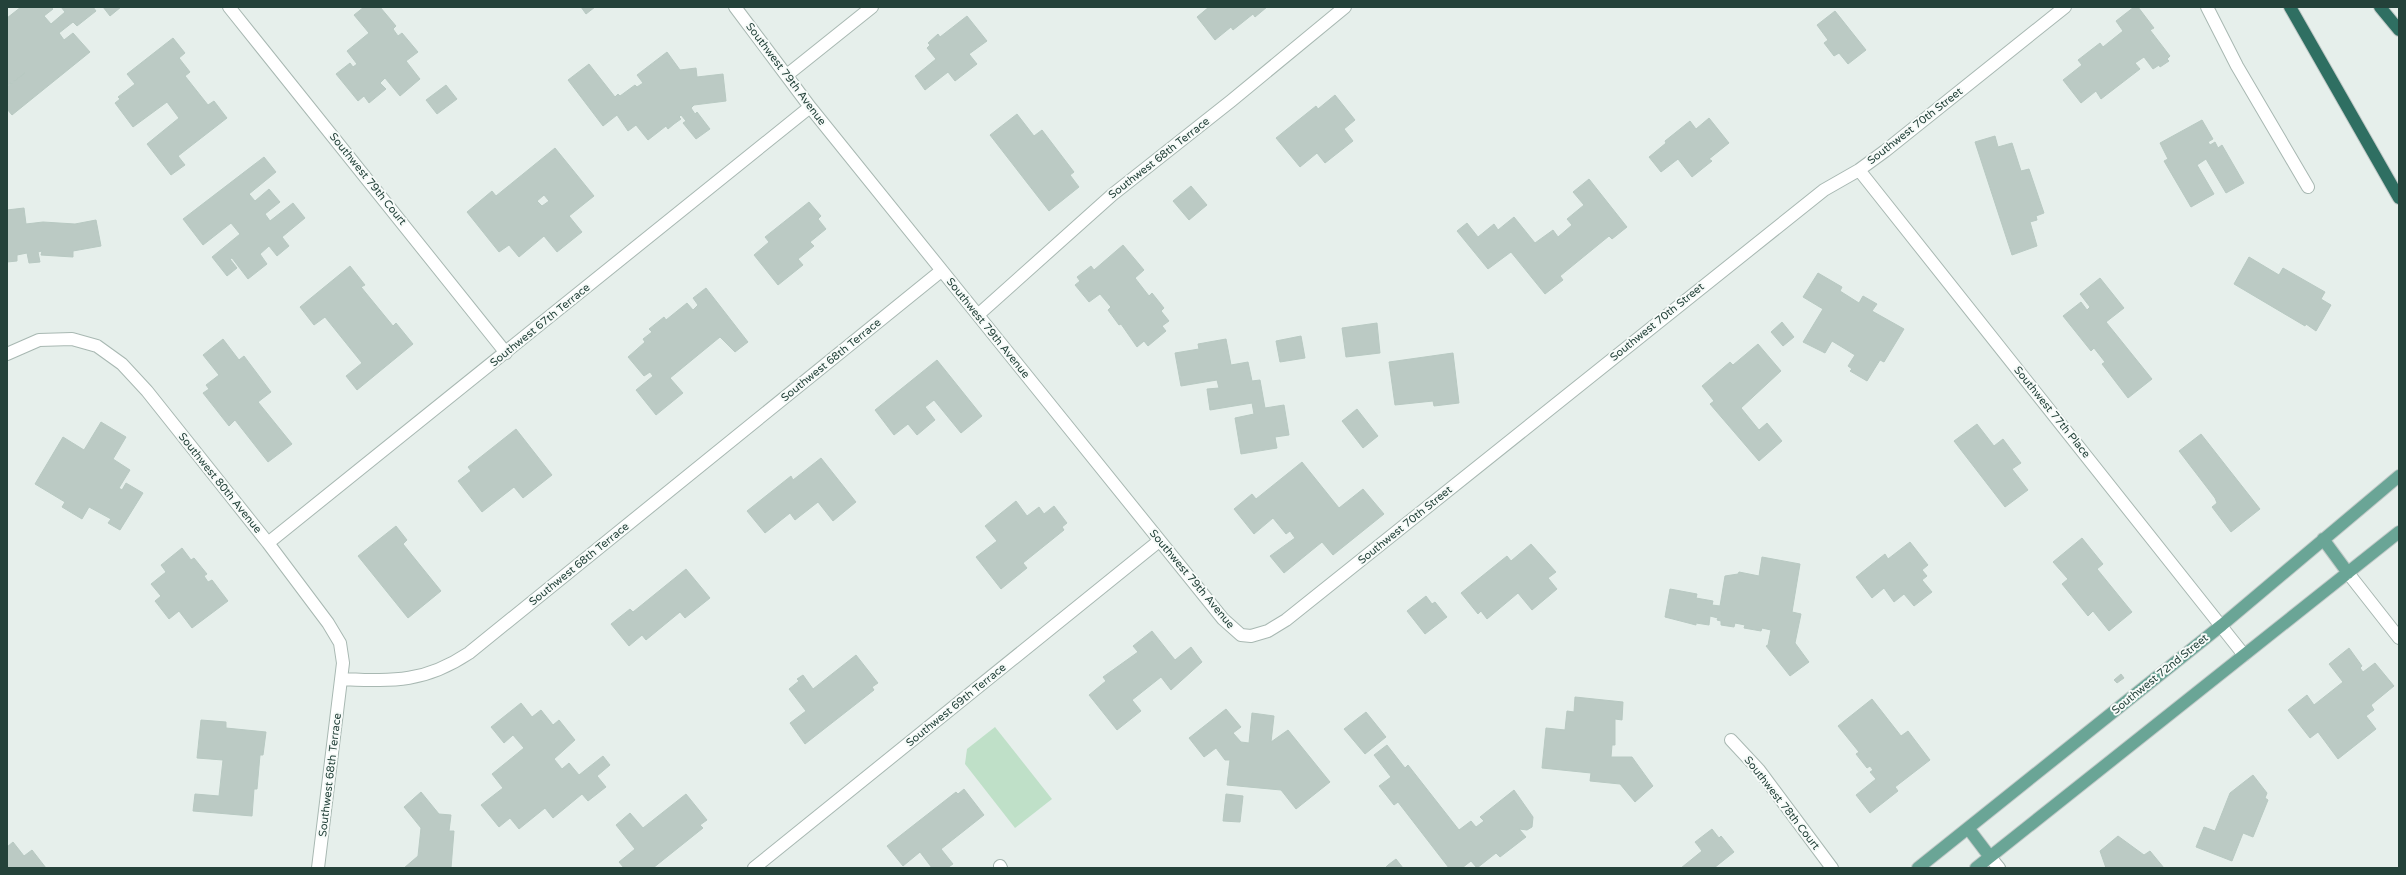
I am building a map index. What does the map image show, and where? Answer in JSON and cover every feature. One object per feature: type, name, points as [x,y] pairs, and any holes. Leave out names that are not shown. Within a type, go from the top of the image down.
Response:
[{"type":"highway","points":[[2290,7],[2399,198]]},
{"type":"highway","points":[[2380,7],[2399,30]]},
{"type":"main road","name":"Southwest 72nd Street","points":[[1918,868],[2222,625],[2399,476]]},
{"type":"main road","points":[[1976,868],[2399,532]]},
{"type":"main road","points":[[2323,539],[2348,573]]},
{"type":"main road","points":[[1968,828],[1990,857]]},
{"type":"street","name":"Southwest 79th Court","points":[[229,7],[506,353]]},
{"type":"street","name":"Southwest 79th Avenue","points":[[735,7],[810,106],[941,271],[979,314],[1212,606],[1233,630],[1241,635],[1251,636]]},
{"type":"street","points":[[787,76],[872,7]]},
{"type":"street","name":"Southwest 68th Terrace","points":[[979,314],[1112,195],[1231,101],[1344,7]]},
{"type":"street","name":"Southwest 70th Street","points":[[1251,636],[1268,631],[1286,620],[1824,190],[1859,170],[2065,7]]},
{"type":"street","points":[[2207,7],[2237,66],[2308,187]]},
{"type":"street","name":"Southwest 67th Terrace","points":[[268,543],[506,353],[810,106]]},
{"type":"street","name":"Southwest 77th Place","points":[[1859,170],[2222,625],[2244,655]]},
{"type":"street","name":"Southwest 68th Terrace","points":[[318,868],[342,679],[386,681],[412,679],[441,670],[469,654],[941,271]]},
{"type":"street","name":"Southwest 80th Avenue","points":[[7,354],[28,344],[47,338],[72,339],[89,343],[122,364],[147,391],[268,543],[328,622],[340,643],[343,663],[342,679]]},
{"type":"street","name":"Southwest 69th Terrace","points":[[754,868],[1159,541]]},
{"type":"street","points":[[2348,573],[2399,638]]},
{"type":"street","name":"Southwest 78th Court","points":[[1731,740],[1759,770],[1832,868]]},
{"type":"street","points":[[1990,857],[1999,868]]},
{"type":"green space","points":[[995,727],[1052,799],[1015,828],[965,764],[967,749]]},
{"type":"building","points":[[21,7],[51,7],[53,9],[44,16],[51,24],[65,12],[61,7],[93,7],[96,11],[77,26],[73,22],[59,33],[64,40],[73,33],[90,52],[12,115],[7,109],[7,87],[25,73],[7,86],[7,18]]},
{"type":"building","points":[[103,7],[121,7],[110,16]]},
{"type":"building","points":[[364,7],[380,7],[396,26],[393,29],[398,36],[402,33],[418,52],[406,61],[420,79],[400,96],[385,78],[380,83],[386,89],[369,103],[364,96],[358,101],[336,74],[350,63],[353,67],[357,64],[347,51],[369,33],[354,15]]},
{"type":"building","points":[[581,7],[595,7],[586,14]]},
{"type":"building","points":[[1209,7],[1267,7],[1255,17],[1253,14],[1233,30],[1231,27],[1215,40],[1197,17]]},
{"type":"building","points":[[2134,7],[2138,7],[2154,28],[2150,30],[2170,56],[2167,59],[2169,61],[2160,67],[2159,65],[2153,69],[2144,57],[2135,63],[2140,69],[2101,99],[2096,91],[2081,103],[2063,80],[2082,65],[2078,60],[2100,43],[2103,47],[2123,31],[2116,21]]},
{"type":"building","points":[[1835,11],[1866,50],[1848,64],[1839,53],[1834,56],[1824,43],[1828,40],[1817,25]]},
{"type":"building","points":[[967,16],[987,41],[969,54],[977,64],[955,81],[948,72],[925,90],[915,76],[936,59],[927,48],[930,45],[928,43],[938,34],[940,37]]},
{"type":"building","points":[[173,38],[185,53],[179,58],[190,72],[185,76],[208,105],[214,101],[227,118],[178,156],[185,165],[171,175],[147,144],[179,118],[167,102],[133,127],[115,103],[120,99],[118,97],[135,84],[127,74]]},
{"type":"building","points":[[667,52],[680,70],[696,68],[697,77],[723,74],[726,101],[694,105],[691,108],[695,114],[697,112],[710,129],[696,139],[683,123],[686,121],[681,115],[679,117],[681,119],[668,129],[666,126],[648,140],[636,125],[628,131],[617,115],[603,126],[568,80],[589,64],[615,97],[618,94],[620,96],[635,85],[637,87],[643,83],[637,75]]},
{"type":"building","points":[[446,85],[457,99],[437,114],[426,100]]},
{"type":"building","points":[[1335,95],[1355,120],[1344,129],[1353,141],[1325,163],[1317,153],[1300,167],[1276,138],[1316,106],[1318,109]]},
{"type":"building","points":[[1017,114],[1034,136],[1042,130],[1074,172],[1070,175],[1079,187],[1049,211],[990,135]]},
{"type":"building","points":[[1709,118],[1729,143],[1709,159],[1712,161],[1692,177],[1678,159],[1661,172],[1649,157],[1666,143],[1665,141],[1690,121],[1696,129]]},
{"type":"building","points":[[2202,120],[2213,139],[2208,142],[2210,145],[2215,142],[2218,148],[2222,145],[2244,183],[2226,193],[2206,159],[2197,165],[2214,194],[2191,207],[2164,161],[2168,159],[2160,143]]},
{"type":"building","points":[[1995,136],[1998,147],[2012,143],[2021,171],[2029,169],[2044,213],[2036,216],[2037,220],[2030,222],[2037,246],[2012,255],[1975,142]]},
{"type":"building","points":[[555,148],[594,196],[569,216],[582,232],[557,252],[544,236],[519,257],[509,245],[499,252],[467,212],[492,191],[496,196]],"holes":[[[544,195],[549,201],[542,206],[537,201]]]},
{"type":"building","points":[[264,157],[276,172],[249,194],[255,201],[269,189],[280,202],[265,214],[270,221],[293,203],[305,218],[282,237],[289,246],[277,256],[269,246],[260,254],[267,264],[248,279],[232,258],[230,259],[237,268],[227,276],[212,257],[240,234],[231,223],[203,245],[183,219]]},
{"type":"building","points":[[1589,179],[1627,227],[1612,239],[1609,236],[1560,276],[1563,280],[1545,294],[1511,252],[1488,269],[1457,231],[1467,223],[1478,237],[1494,224],[1498,230],[1514,217],[1535,243],[1553,230],[1558,237],[1572,225],[1567,219],[1584,205],[1573,192]]},
{"type":"building","points":[[1191,186],[1207,205],[1189,220],[1173,201]]},
{"type":"building","points":[[809,202],[821,216],[818,219],[826,229],[810,242],[814,246],[798,259],[803,265],[778,285],[754,255],[769,242],[765,237]]},
{"type":"building","points":[[24,208],[26,224],[43,222],[75,224],[96,220],[101,246],[73,251],[73,257],[41,255],[42,251],[38,252],[40,262],[29,263],[27,253],[17,255],[17,261],[7,262],[7,210]]},
{"type":"building","points":[[1123,245],[1144,270],[1135,278],[1149,296],[1152,293],[1164,308],[1161,311],[1169,321],[1162,326],[1166,331],[1148,346],[1144,341],[1137,347],[1121,324],[1119,325],[1108,310],[1111,307],[1100,294],[1089,302],[1075,285],[1080,281],[1077,277],[1091,266],[1094,270]]},
{"type":"building","points":[[2249,257],[2279,275],[2283,268],[2325,292],[2321,299],[2331,305],[2316,331],[2234,284]]},
{"type":"building","points":[[350,266],[365,285],[361,287],[393,326],[396,323],[413,344],[357,390],[346,376],[362,363],[325,317],[314,325],[300,307]]},
{"type":"building","points":[[1818,273],[1842,287],[1840,291],[1859,303],[1863,296],[1877,304],[1872,311],[1904,329],[1884,362],[1880,360],[1867,381],[1850,371],[1852,369],[1848,366],[1855,355],[1832,341],[1825,353],[1803,342],[1823,309],[1803,297]]},
{"type":"building","points":[[2100,278],[2124,308],[2106,322],[2152,379],[2128,398],[2102,364],[2105,362],[2094,348],[2091,351],[2063,316],[2081,302],[2087,310],[2090,307],[2080,294]]},
{"type":"building","points":[[706,288],[748,342],[735,352],[720,337],[670,378],[683,393],[656,415],[636,390],[653,376],[650,372],[644,376],[628,357],[645,342],[643,339],[652,332],[649,329],[664,317],[666,320],[687,303],[693,310],[698,305],[693,298]]},
{"type":"building","points":[[1782,322],[1794,337],[1783,346],[1771,332]]},
{"type":"building","points":[[1377,323],[1380,353],[1346,357],[1342,328]]},
{"type":"building","points":[[1301,336],[1305,358],[1280,362],[1276,341]]},
{"type":"building","points":[[223,339],[239,360],[244,356],[271,392],[258,402],[292,444],[268,462],[235,420],[229,426],[203,393],[209,389],[206,385],[219,375],[203,355]]},
{"type":"building","points":[[1226,339],[1231,365],[1248,362],[1252,381],[1260,380],[1265,408],[1284,405],[1289,435],[1275,437],[1277,448],[1241,454],[1235,418],[1254,414],[1252,403],[1210,410],[1207,389],[1219,388],[1217,380],[1181,386],[1175,353],[1199,349],[1198,344]]},
{"type":"building","points":[[1758,344],[1781,371],[1741,408],[1759,430],[1767,423],[1782,441],[1759,461],[1710,404],[1714,401],[1702,386],[1730,362],[1733,365]]},
{"type":"building","points":[[1453,353],[1459,403],[1434,406],[1433,401],[1395,405],[1389,362]]},
{"type":"building","points":[[937,360],[982,416],[961,433],[934,400],[925,407],[935,420],[917,435],[908,424],[894,435],[875,410]]},
{"type":"building","points":[[1357,409],[1378,436],[1363,448],[1342,421]]},
{"type":"building","points":[[101,422],[126,437],[113,459],[130,470],[119,488],[122,490],[126,483],[143,493],[120,530],[108,523],[111,519],[89,507],[82,519],[62,507],[65,502],[35,484],[63,437],[84,450]]},
{"type":"building","points":[[1977,424],[1994,446],[2003,439],[2021,463],[2012,469],[2028,490],[2005,507],[1954,441]]},
{"type":"building","points":[[516,429],[552,475],[523,498],[514,487],[482,512],[458,481],[471,471],[468,467]]},
{"type":"building","points":[[2201,434],[2260,509],[2231,532],[2212,507],[2217,503],[2215,498],[2179,451]]},
{"type":"building","points":[[821,458],[856,502],[833,521],[818,502],[795,520],[790,513],[765,533],[747,511],[791,476],[793,480]]},
{"type":"building","points":[[1302,462],[1339,508],[1363,489],[1384,514],[1333,555],[1322,542],[1284,573],[1270,556],[1295,538],[1290,531],[1286,534],[1273,518],[1254,534],[1234,509],[1252,494],[1256,499]]},
{"type":"building","points":[[1016,501],[1027,516],[1039,507],[1044,514],[1054,506],[1067,523],[1062,527],[1064,530],[1023,563],[1027,568],[1001,589],[976,557],[997,541],[985,526]]},
{"type":"building","points":[[396,526],[407,540],[403,544],[441,591],[408,618],[358,556]]},
{"type":"building","points":[[2082,538],[2103,564],[2097,569],[2132,612],[2109,631],[2093,611],[2088,616],[2062,584],[2068,579],[2053,562]]},
{"type":"building","points":[[1910,542],[1928,565],[1922,570],[1927,576],[1922,580],[1932,592],[1914,606],[1904,594],[1894,602],[1884,588],[1872,598],[1856,577],[1885,554],[1888,559]]},
{"type":"building","points":[[1531,544],[1556,572],[1548,578],[1557,589],[1532,610],[1518,593],[1487,619],[1481,611],[1478,614],[1461,593],[1507,556],[1511,561]]},
{"type":"building","points":[[182,548],[191,560],[194,558],[207,574],[204,576],[208,582],[212,580],[228,601],[192,628],[179,611],[169,619],[155,601],[161,596],[151,584],[166,572],[161,565]]},
{"type":"building","points":[[1762,557],[1800,564],[1792,612],[1801,614],[1795,643],[1809,662],[1790,676],[1766,646],[1768,645],[1771,630],[1762,628],[1761,631],[1744,628],[1745,625],[1735,623],[1734,627],[1721,625],[1721,621],[1717,620],[1718,618],[1710,616],[1709,625],[1696,623],[1696,625],[1665,617],[1670,589],[1697,594],[1696,598],[1713,601],[1712,605],[1720,606],[1725,576],[1738,574],[1739,572],[1759,576]]},
{"type":"building","points":[[686,569],[710,598],[685,618],[680,612],[646,640],[642,635],[629,646],[611,624],[630,609],[633,612]]},
{"type":"building","points":[[1426,596],[1432,604],[1435,602],[1447,617],[1425,634],[1407,611]]},
{"type":"building","points":[[1152,631],[1175,660],[1191,647],[1202,662],[1171,690],[1161,677],[1132,700],[1141,711],[1117,730],[1089,695],[1106,681],[1103,677],[1138,652],[1133,646]]},
{"type":"building","points":[[2349,648],[2362,666],[2360,668],[2363,672],[2375,663],[2394,686],[2371,705],[2374,710],[2366,716],[2376,729],[2338,759],[2318,732],[2310,738],[2288,710],[2307,695],[2314,705],[2343,682],[2329,664]]},
{"type":"building","points":[[856,655],[878,683],[872,687],[874,690],[805,744],[790,723],[806,711],[789,689],[799,681],[797,679],[803,675],[813,689]]},
{"type":"building","points":[[2121,674],[2124,678],[2117,683],[2114,680]]},
{"type":"building","points":[[1575,697],[1623,702],[1622,720],[1615,719],[1615,745],[1612,745],[1611,757],[1632,757],[1653,786],[1635,802],[1620,784],[1590,781],[1591,773],[1542,768],[1546,728],[1565,730],[1567,711],[1574,712]]},
{"type":"building","points":[[1872,699],[1901,736],[1908,731],[1930,760],[1895,787],[1898,791],[1870,813],[1856,795],[1876,779],[1870,772],[1873,770],[1870,766],[1867,768],[1856,754],[1859,752],[1838,726]]},
{"type":"building","points":[[521,703],[532,717],[541,710],[553,725],[559,720],[575,740],[554,759],[562,769],[569,763],[579,775],[603,756],[610,765],[597,776],[606,787],[588,801],[582,794],[553,818],[545,808],[519,829],[510,818],[499,827],[481,805],[503,788],[492,774],[524,748],[513,735],[504,743],[491,727]]},
{"type":"building","points":[[1226,709],[1241,727],[1233,733],[1241,742],[1249,743],[1252,713],[1274,716],[1271,742],[1288,730],[1330,782],[1296,809],[1281,790],[1227,785],[1230,760],[1225,760],[1216,748],[1204,757],[1189,738]]},
{"type":"building","points":[[1366,712],[1386,737],[1365,754],[1344,729]]},
{"type":"building","points":[[201,720],[226,722],[226,728],[266,732],[263,755],[260,755],[257,789],[254,789],[252,816],[193,811],[195,794],[219,796],[223,760],[197,758]]},
{"type":"building","points":[[1387,745],[1405,768],[1408,765],[1459,830],[1471,821],[1476,827],[1484,821],[1480,817],[1514,790],[1533,817],[1532,827],[1527,830],[1519,829],[1526,837],[1500,857],[1496,853],[1477,868],[1471,861],[1462,868],[1449,868],[1398,802],[1394,805],[1379,786],[1391,777],[1374,755]]},
{"type":"building","points":[[2253,775],[2267,793],[2265,798],[2268,800],[2253,837],[2243,833],[2232,861],[2196,847],[2204,827],[2215,831],[2230,793]]},
{"type":"building","points":[[964,789],[984,815],[941,849],[953,864],[947,868],[932,868],[920,852],[903,866],[887,846],[956,792],[958,794]]},
{"type":"building","points":[[421,792],[439,814],[451,815],[449,831],[454,831],[451,868],[404,868],[418,856],[421,828],[404,807]]},
{"type":"building","points":[[686,794],[707,820],[700,825],[703,828],[653,868],[624,868],[619,862],[635,849],[616,825],[630,813],[643,828]]},
{"type":"building","points":[[1226,794],[1243,796],[1240,822],[1223,821]]},
{"type":"building","points":[[1712,829],[1719,838],[1721,836],[1734,852],[1714,868],[1681,868],[1702,851],[1695,842]]},
{"type":"building","points":[[2118,836],[2144,855],[2150,851],[2164,868],[2106,868],[2100,851]]},
{"type":"building","points":[[13,842],[24,856],[32,850],[46,868],[7,868],[7,847]]},
{"type":"building","points":[[1396,859],[1403,868],[1385,868],[1388,865]]}]
